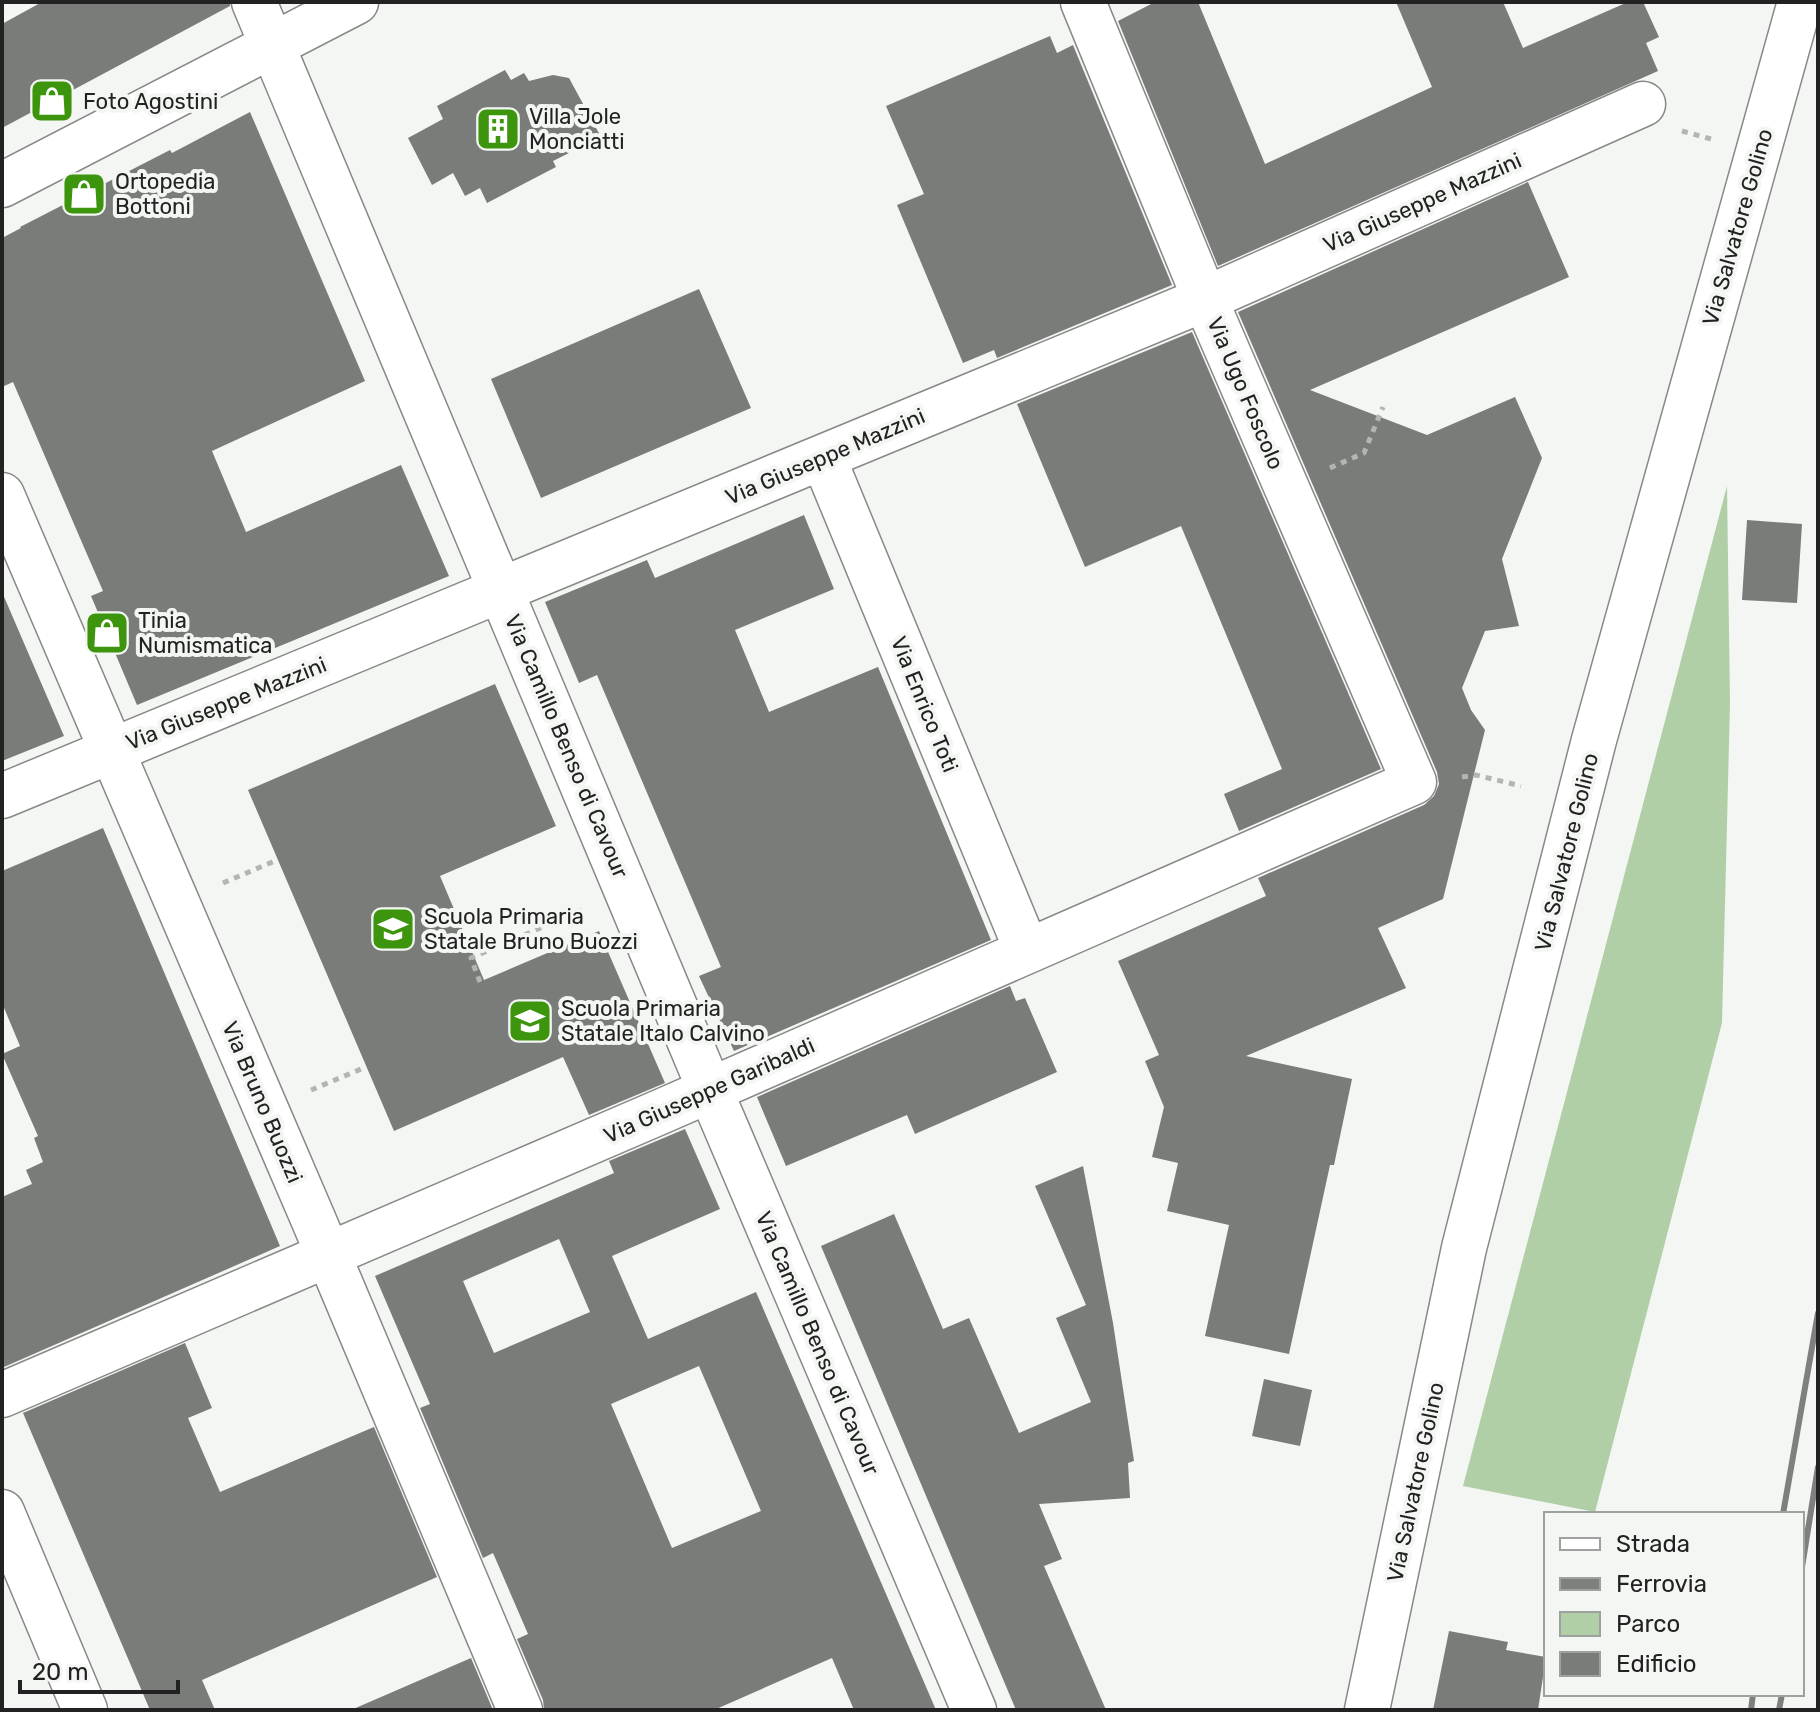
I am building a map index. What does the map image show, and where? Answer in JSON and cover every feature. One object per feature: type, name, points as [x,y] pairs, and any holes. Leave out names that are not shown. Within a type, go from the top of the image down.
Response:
[{"type":"street","name":"Via Camillo Benso di Cavour","points":[[254,2],[710,1090],[974,1710]]},
{"type":"street","points":[[2,185],[356,2]]},
{"type":"street","name":"Via Ugo Foscolo","points":[[1083,2],[1205,299],[1414,782]]},
{"type":"street","name":"Via Salvatore Golino","points":[[1367,1710],[1471,1217],[1594,740],[1800,2]]},
{"type":"street","name":"Via Giuseppe Mazzini","points":[[2,796],[1205,299],[1643,104]]},
{"type":"street","name":"Via Enrico Toti","points":[[823,457],[1027,951]]},
{"type":"street","name":"Via Bruno Buozzi","points":[[2,495],[520,1710]]},
{"type":"street","name":"Via Giuseppe Garibaldi","points":[[2,1395],[1414,782]]},
{"type":"street","points":[[2,1512],[85,1710]]},
{"type":"path","points":[[1329,468],[1364,453],[1383,407]]},
{"type":"path","points":[[1476,775],[1521,786]]},
{"type":"path","points":[[178,903],[277,860]]},
{"type":"path","points":[[480,982],[471,958],[590,906]]},
{"type":"path","points":[[266,1109],[366,1067]]},
{"type":"green space","points":[[1727,486],[1730,703],[1722,1023],[1595,1512],[1463,1486]]},
{"type":"building","points":[[42,2],[230,2],[230,6],[2,128],[2,24]]},
{"type":"building","points":[[1155,2],[1198,2],[1265,164],[1432,87],[1396,2],[1503,2],[1523,48],[1628,2],[1643,2],[1659,37],[1646,43],[1658,71],[1218,266],[1118,21]]},
{"type":"building","points":[[1050,36],[1057,53],[1073,45],[1172,285],[997,358],[994,350],[963,363],[897,205],[924,194],[886,106]]},
{"type":"building","name":"Villa Jole Monciatti","points":[[505,70],[511,80],[524,73],[529,81],[553,75],[569,78],[601,137],[553,161],[556,167],[487,203],[480,188],[465,196],[453,173],[432,185],[408,138],[443,119],[437,106]]},
{"type":"building","points":[[250,112],[365,381],[212,451],[246,532],[401,465],[449,576],[137,705],[91,596],[103,591],[13,382],[2,387],[2,238]]},
{"type":"building","points":[[1528,182],[1569,277],[1310,390],[1427,435],[1515,397],[1542,458],[1502,559],[1519,626],[1485,631],[1462,688],[1471,710],[1485,730],[1443,899],[1378,928],[1406,988],[1246,1056],[1352,1079],[1289,1354],[1205,1336],[1229,1225],[1167,1211],[1178,1163],[1152,1157],[1164,1107],[1145,1061],[1159,1055],[1118,961],[1266,896],[1258,878],[1424,805],[1434,796],[1439,784],[1437,772],[1238,312]]},
{"type":"building","points":[[699,289],[751,408],[541,498],[491,379]]},
{"type":"building","points":[[1192,332],[1381,769],[1239,831],[1224,794],[1282,769],[1181,526],[1085,567],[1017,404]]},
{"type":"building","points":[[804,515],[834,589],[735,630],[769,712],[878,667],[991,940],[734,1051],[699,976],[721,967],[597,675],[579,683],[545,602],[647,560],[655,578]]},
{"type":"building","points":[[1747,520],[1802,524],[1797,603],[1742,600]]},
{"type":"building","points":[[2,592],[64,736],[2,761]]},
{"type":"building","points":[[495,684],[556,826],[440,876],[484,980],[599,931],[665,1083],[589,1115],[563,1057],[394,1131],[248,790]]},
{"type":"building","points":[[103,828],[280,1246],[4,1367],[2,1197],[32,1184],[26,1170],[43,1162],[34,1138],[38,1136],[2,1054],[20,1046],[2,1003],[2,871]]},
{"type":"building","points":[[1010,986],[1016,1001],[1025,998],[1057,1072],[915,1134],[907,1115],[786,1166],[757,1097]]},
{"type":"building","points":[[685,1129],[720,1209],[612,1256],[648,1339],[756,1292],[936,1710],[854,1710],[832,1658],[714,1710],[544,1710],[543,1700],[517,1639],[528,1634],[493,1553],[483,1558],[420,1408],[430,1404],[375,1276],[614,1173],[609,1161]],"holes":[[[559,1239],[590,1312],[494,1353],[463,1281]],[[699,1366],[761,1511],[672,1548],[611,1404]]]},
{"type":"building","points":[[1083,1166],[1113,1323],[1134,1461],[1128,1463],[1130,1498],[1039,1504],[1062,1559],[1044,1566],[1106,1710],[1016,1710],[821,1246],[894,1214],[943,1329],[969,1318],[1019,1433],[1091,1402],[1056,1318],[1086,1305],[1035,1186]]},
{"type":"building","points":[[185,1343],[212,1408],[188,1418],[220,1492],[374,1427],[437,1577],[202,1680],[215,1710],[150,1710],[23,1413]]},
{"type":"building","points":[[1264,1379],[1312,1390],[1300,1446],[1252,1436]]},
{"type":"building","points":[[1449,1631],[1508,1642],[1506,1650],[1544,1657],[1538,1710],[1433,1710]]},
{"type":"building","points":[[471,1658],[493,1710],[351,1710]]},
{"type":"railway","points":[[1783,1512],[1818,1313]]},
{"type":"railway","points":[[1804,1554],[1818,1467]]},
{"type":"railway","points":[[1751,1710],[1753,1696]]},
{"type":"railway","points":[[1779,1710],[1782,1696]]},
{"type":"place","name":"Foto Agostini","points":[[52,101]]},
{"type":"place","name":"Villa Jole Monciatti","points":[[498,129]]},
{"type":"place","name":"Ortopedia Bottoni","points":[[84,194]]},
{"type":"place","name":"Tinia Numismatica","points":[[107,633]]},
{"type":"place","name":"Scuola Primaria Statale Bruno Buozzi","points":[[393,929]]},
{"type":"place","name":"Scuola Primaria Statale Italo Calvino","points":[[530,1021]]}]
